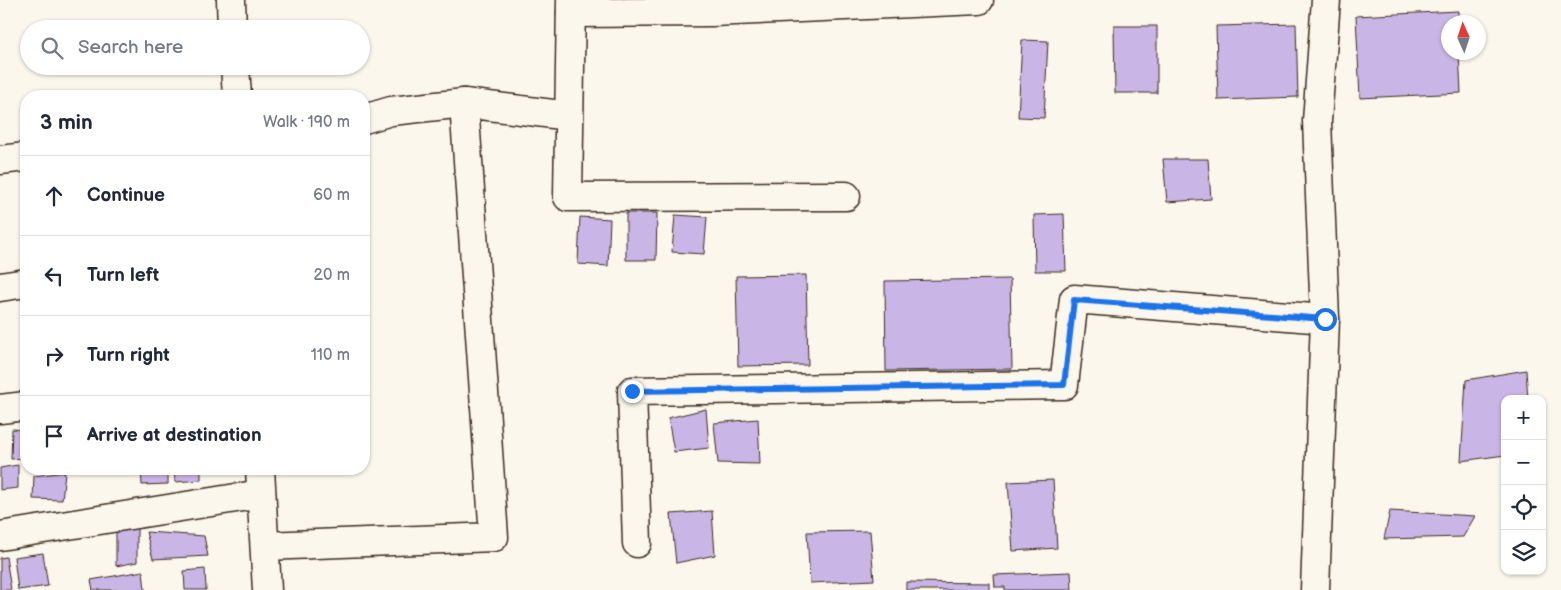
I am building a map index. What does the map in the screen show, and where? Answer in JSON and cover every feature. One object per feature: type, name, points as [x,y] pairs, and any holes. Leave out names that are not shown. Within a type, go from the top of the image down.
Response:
[{"type":"street","points":[[231,0],[232,20]]},
{"type":"street","points":[[846,196],[568,197],[571,6],[712,6],[978,0]]},
{"type":"street","points":[[1315,590],[1325,319],[1317,121],[1326,0]]},
{"type":"street","points":[[236,75],[237,90]]},
{"type":"street","points":[[370,117],[391,111],[464,103],[569,116]]},
{"type":"street","points":[[265,546],[494,536],[464,103]]},
{"type":"street","points":[[0,160],[20,158]]},
{"type":"street","points":[[0,286],[20,284]]},
{"type":"street","points":[[637,543],[632,391],[1064,385],[1074,300],[1325,319]]},
{"type":"street","points":[[0,409],[20,407]]},
{"type":"street","points":[[0,536],[261,481],[267,590]]},
{"type":"building","points":[[1458,11],[1458,15],[1441,15],[1441,60],[1459,60],[1461,93],[1360,98],[1356,16]]},
{"type":"building","points":[[1296,24],[1298,97],[1218,100],[1216,26]]},
{"type":"building","points":[[1114,26],[1157,26],[1157,93],[1115,93]]},
{"type":"building","points":[[1022,40],[1048,41],[1044,118],[1018,117]]},
{"type":"building","points":[[1163,159],[1208,159],[1211,199],[1167,202]]},
{"type":"building","points":[[626,213],[657,213],[656,260],[626,260]]},
{"type":"building","points":[[1064,214],[1066,271],[1035,271],[1034,215]]},
{"type":"building","points":[[675,215],[707,217],[704,254],[672,252]]},
{"type":"building","points":[[580,217],[610,219],[608,266],[578,264]]},
{"type":"building","points":[[806,275],[808,365],[738,366],[736,276]]},
{"type":"building","points":[[1010,279],[1012,369],[886,371],[885,281]]},
{"type":"building","points":[[1526,370],[1528,395],[1501,395],[1501,456],[1461,461],[1466,380]]},
{"type":"building","points":[[706,409],[709,448],[674,452],[668,418]]},
{"type":"building","points":[[758,419],[760,464],[718,463],[714,423]]},
{"type":"building","points":[[12,429],[20,430],[20,458],[11,459]]},
{"type":"building","points":[[18,465],[18,488],[0,490],[0,468]]},
{"type":"building","points":[[65,475],[62,500],[33,499],[34,476]]},
{"type":"building","points":[[141,475],[168,475],[168,484],[142,485]]},
{"type":"building","points":[[174,475],[201,475],[201,480],[175,482]]},
{"type":"building","points":[[1053,480],[1057,548],[1013,551],[1008,482]]},
{"type":"building","points":[[712,511],[715,555],[676,563],[671,514]]},
{"type":"building","points":[[1390,511],[1475,516],[1463,537],[1384,539]]},
{"type":"building","points":[[116,526],[137,527],[137,562],[116,566]]},
{"type":"building","points":[[870,531],[874,580],[810,583],[807,532]]},
{"type":"building","points":[[146,532],[204,536],[208,556],[153,559]]},
{"type":"building","points":[[43,553],[48,586],[18,590],[14,557]]},
{"type":"building","points":[[6,557],[11,590],[0,590],[0,558]]},
{"type":"building","points":[[205,569],[206,590],[185,590],[184,571]]},
{"type":"building","points":[[143,571],[145,590],[93,590],[91,580]]},
{"type":"building","points":[[1071,572],[1072,590],[1005,590],[1005,587],[995,587],[994,575]]},
{"type":"building","points":[[906,582],[989,583],[989,590],[906,590]]},
{"type":"route","points":[[632,391],[1064,385],[1074,300],[1325,319]]}]
